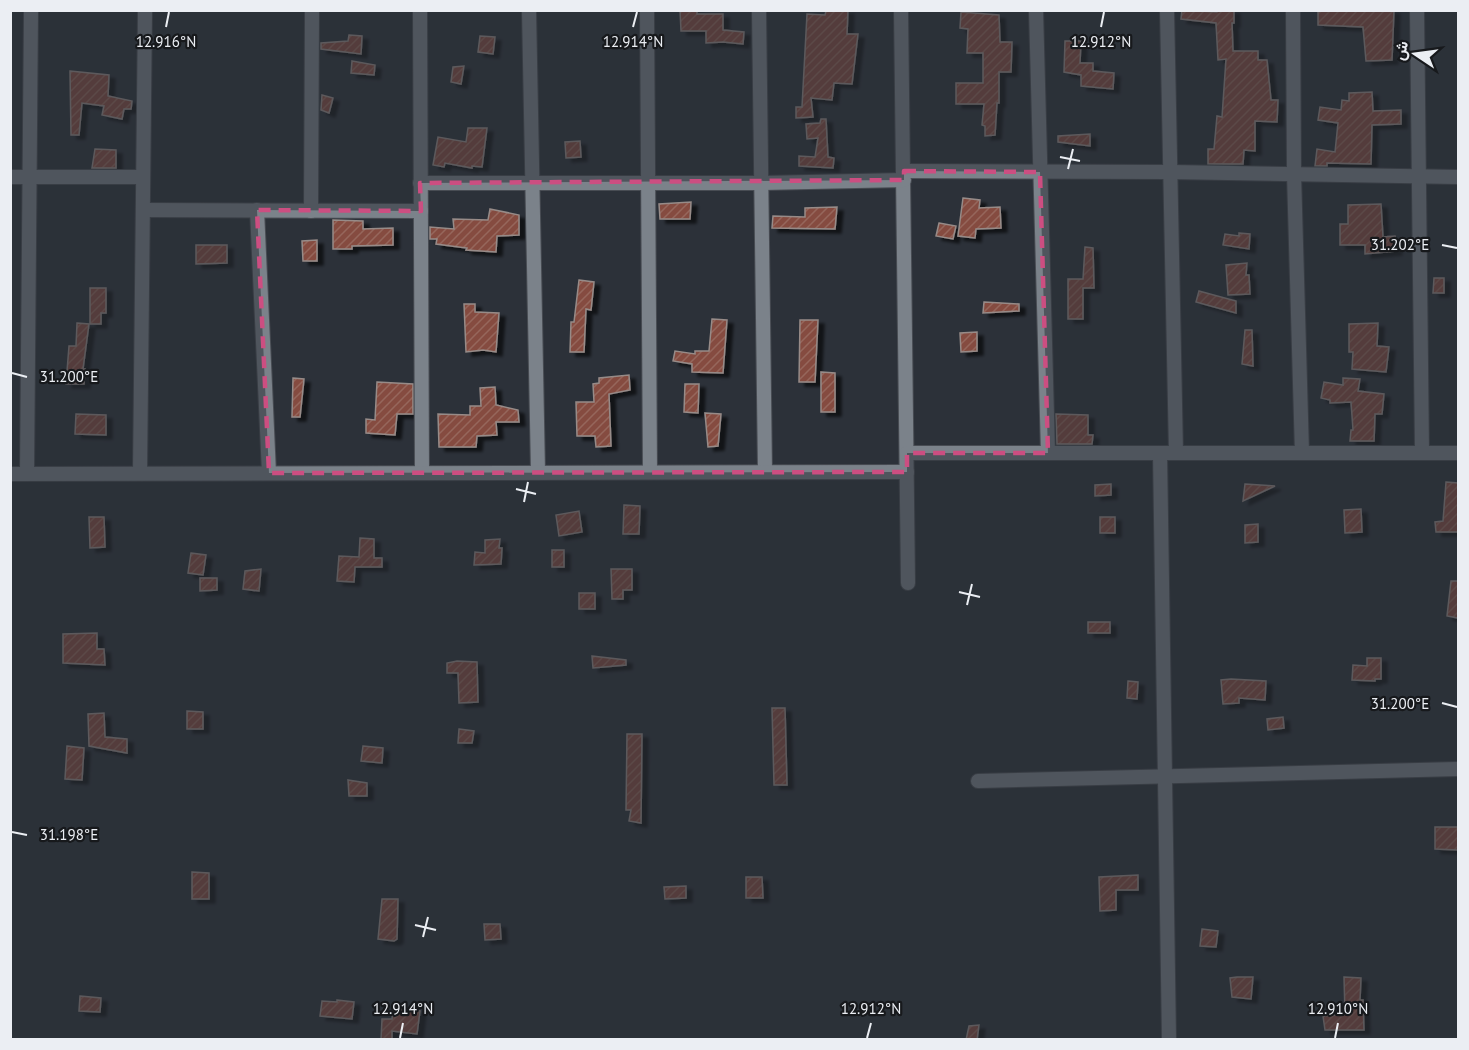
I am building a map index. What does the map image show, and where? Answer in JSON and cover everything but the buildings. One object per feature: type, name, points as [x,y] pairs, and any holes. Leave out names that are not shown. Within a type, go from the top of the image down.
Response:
[{"type":"street","points":[[27,474],[31,10]]},
{"type":"street","points":[[140,473],[145,10]]},
{"type":"street","points":[[311,211],[312,10]]},
{"type":"street","points":[[420,10],[422,473]]},
{"type":"street","points":[[529,10],[538,472]]},
{"type":"street","points":[[647,10],[650,472]]},
{"type":"street","points":[[759,10],[765,472]]},
{"type":"street","points":[[901,10],[908,583]]},
{"type":"street","points":[[1036,10],[1048,453]]},
{"type":"street","points":[[1167,10],[1176,453]]},
{"type":"street","points":[[1293,10],[1294,174],[1302,453]]},
{"type":"street","points":[[1417,10],[1422,453]]},
{"type":"street","points":[[420,183],[761,183],[1040,172],[1458,177]]},
{"type":"street","points":[[10,177],[143,177]]},
{"type":"street","points":[[143,210],[421,212]]},
{"type":"street","points":[[257,210],[269,473]]},
{"type":"street","points":[[906,453],[1458,453]]},
{"type":"street","points":[[1160,453],[1169,1040]]},
{"type":"street","points":[[10,474],[907,472]]},
{"type":"street","points":[[978,782],[1458,769]]},
{"type":"highlighted area","points":[[904,171],[1040,172],[1048,453],[907,453],[907,472],[269,473],[257,210],[421,211],[420,183],[904,180]]}]
